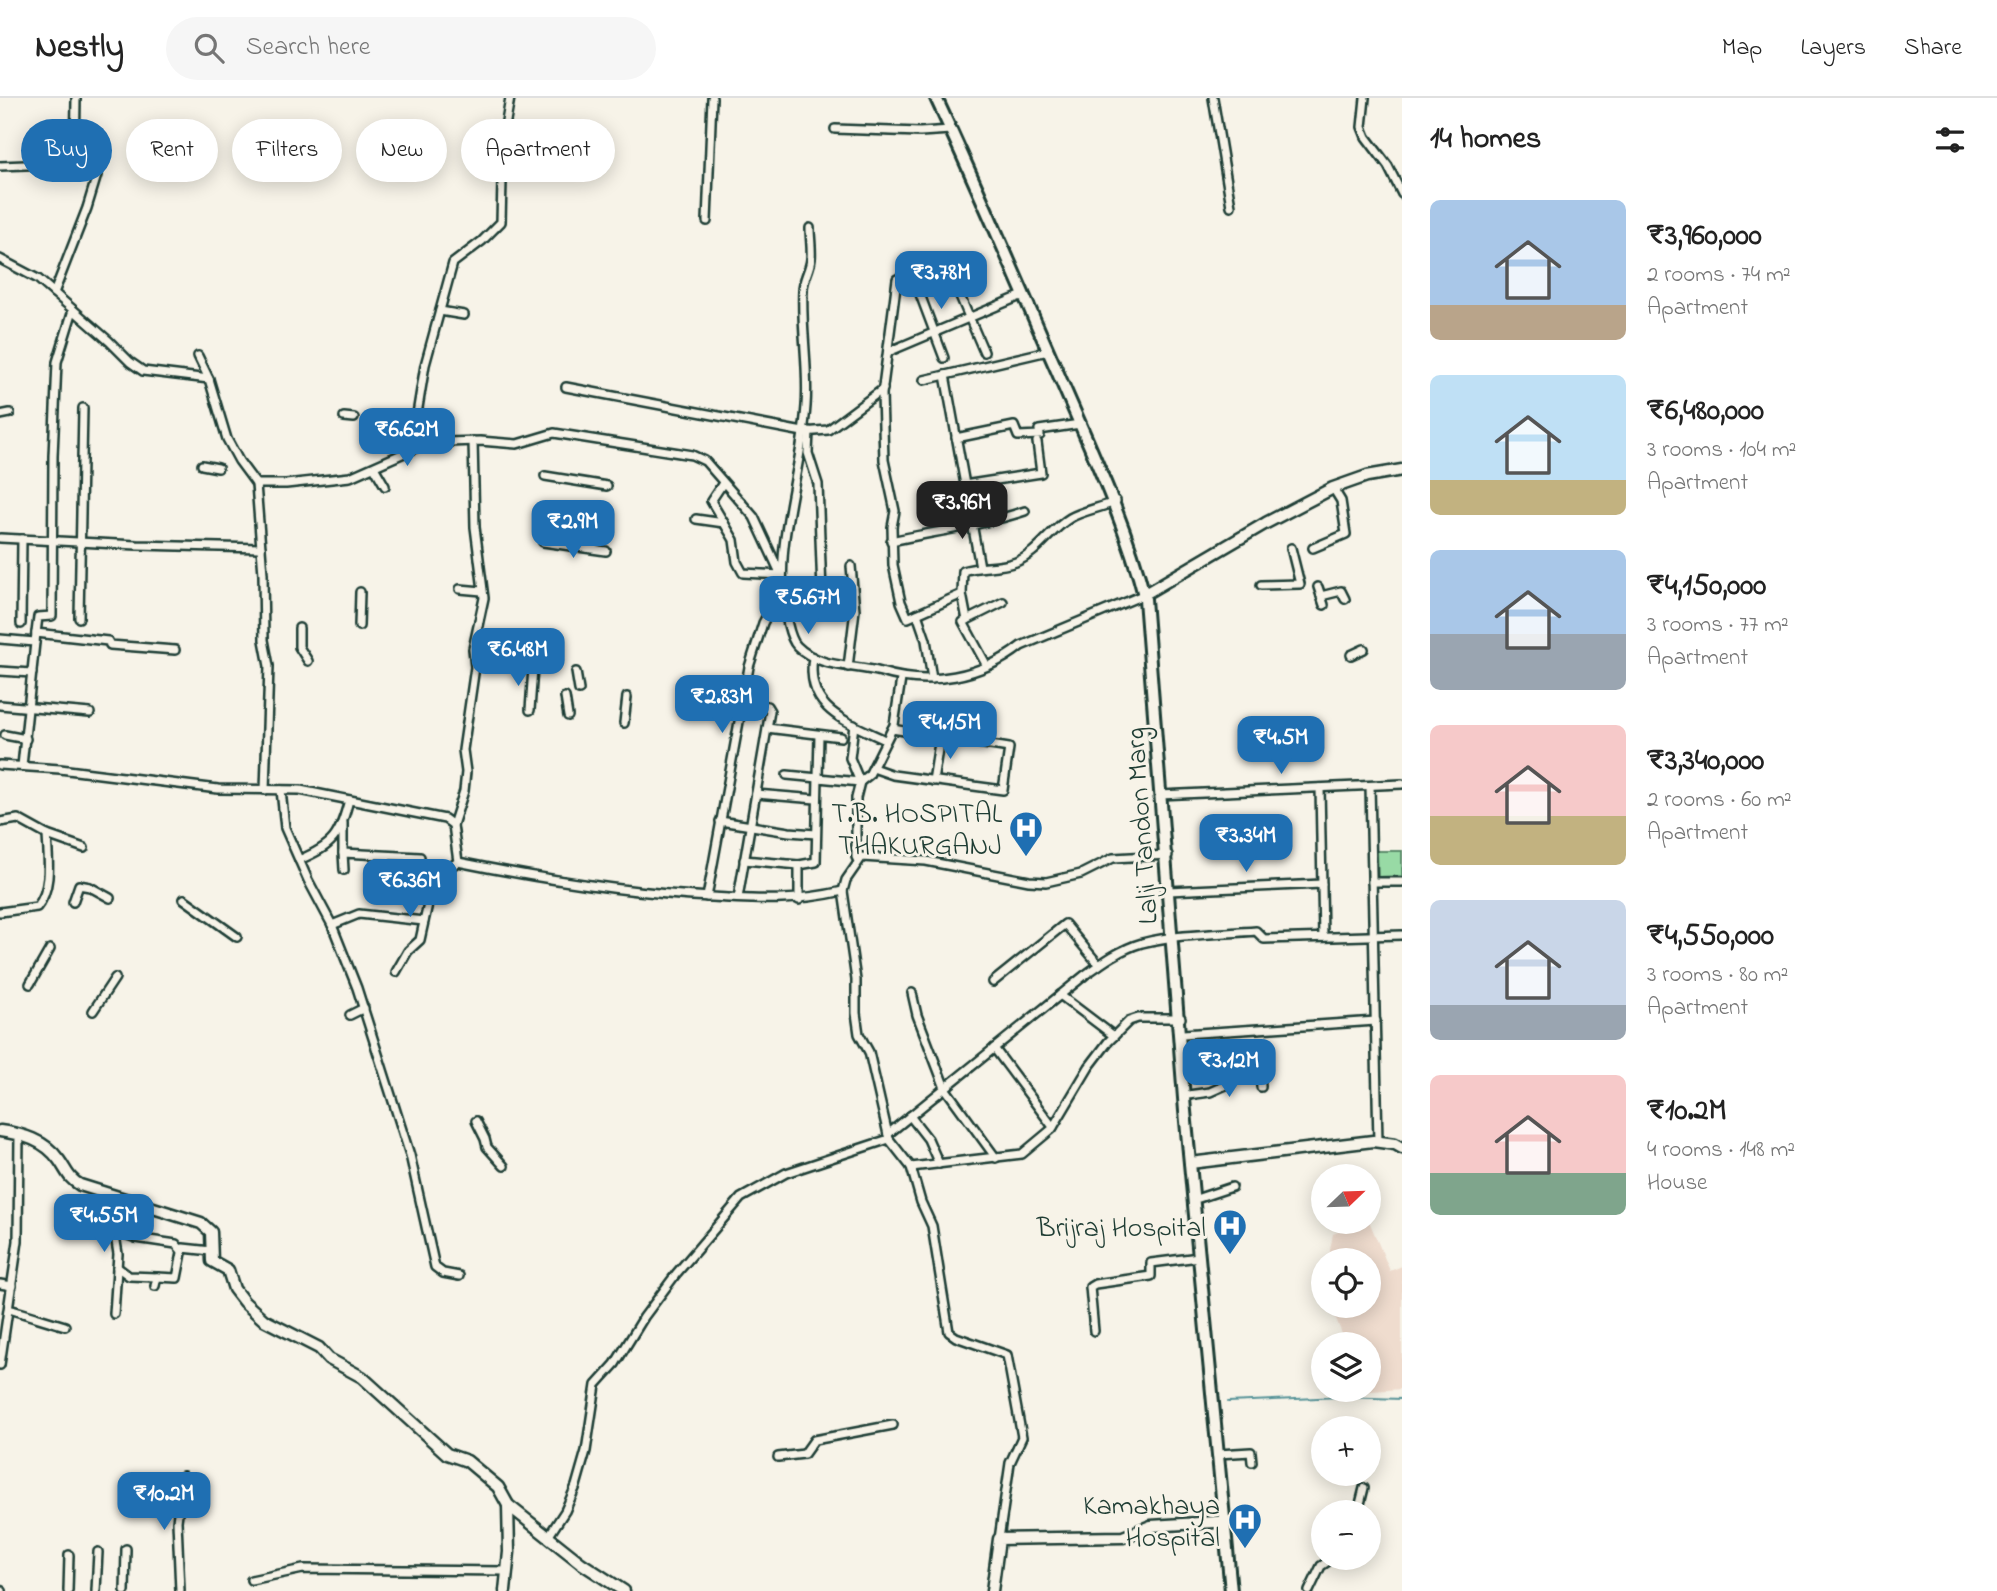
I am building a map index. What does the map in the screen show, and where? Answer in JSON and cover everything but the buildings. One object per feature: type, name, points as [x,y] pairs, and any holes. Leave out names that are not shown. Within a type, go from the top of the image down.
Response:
[{"type":"main road","name":"Lalji Tandon Marg","points":[[936,98],[1023,295],[1045,338],[1048,351],[1115,501]]},
{"type":"main road","name":"Lalji Tandon Marg","points":[[942,98],[1115,501],[1145,592],[1199,1257],[1222,1454],[1231,1591]]},
{"type":"main road","name":"Lalji Tandon Marg","points":[[1180,1018],[1192,1163],[1199,1198],[1209,1331]]},
{"type":"main road","name":"Lalji Tandon Marg","points":[[1227,1522],[1237,1591]]},
{"type":"street","points":[[76,98],[76,119]]},
{"type":"street","points":[[420,446],[418,411],[425,365],[453,263],[482,241],[501,222],[503,139],[510,98]]},
{"type":"street","points":[[707,221],[712,98]]},
{"type":"street","points":[[1213,98],[1231,206]]},
{"type":"street","points":[[1364,98],[1362,127],[1366,138],[1388,166],[1402,194]]},
{"type":"street","points":[[835,129],[909,132],[951,130]]},
{"type":"street","points":[[0,166],[21,165]]},
{"type":"street","points":[[54,293],[88,208],[95,182]]},
{"type":"street","points":[[810,228],[811,261],[803,286],[807,358],[806,432],[808,453],[818,484],[822,592]]},
{"type":"street","points":[[0,259],[38,279],[143,371],[209,379]]},
{"type":"street","points":[[962,594],[908,618],[901,602],[891,541],[895,511],[884,460],[883,389],[897,279],[945,261],[984,352]]},
{"type":"street","points":[[912,273],[944,358]]},
{"type":"street","points":[[888,352],[1023,295]]},
{"type":"street","points":[[22,766],[38,617],[52,616],[57,362],[73,310]]},
{"type":"street","points":[[440,311],[464,315]]},
{"type":"street","points":[[924,380],[1048,351]]},
{"type":"street","points":[[198,356],[209,379],[227,439],[256,484],[264,640],[269,666],[265,790]]},
{"type":"street","points":[[945,375],[980,567]]},
{"type":"street","points":[[566,387],[806,432],[828,430],[883,389]]},
{"type":"street","points":[[79,618],[83,408]]},
{"type":"street","points":[[0,415],[10,413]]},
{"type":"street","points":[[344,417],[354,418]]},
{"type":"street","points":[[956,438],[1014,426],[1018,436],[1040,435],[1039,430],[1080,424]]},
{"type":"street","points":[[806,432],[788,515],[781,575],[782,598],[789,631],[796,645],[820,662],[874,670],[901,679],[968,674],[1004,659],[1021,646],[1145,592],[1333,488],[1367,476],[1402,470]]},
{"type":"street","points":[[256,484],[286,484],[350,477],[420,446],[446,442],[517,444],[554,433],[692,455],[705,461],[754,517],[781,575]]},
{"type":"street","points":[[458,862],[453,825],[464,791],[466,772],[463,750],[475,667],[473,649],[484,597],[475,527],[473,442]]},
{"type":"street","points":[[964,485],[1041,473],[1037,442]]},
{"type":"street","points":[[202,464],[218,468]]},
{"type":"street","points":[[374,467],[385,485]]},
{"type":"street","points":[[545,476],[607,486]]},
{"type":"street","points":[[723,484],[711,501],[734,540],[737,562],[743,573],[781,575]]},
{"type":"street","points":[[1313,548],[1346,534],[1340,501],[1333,488]]},
{"type":"street","points":[[967,620],[962,594],[963,571],[1016,562],[1032,552],[1052,530],[1073,516],[1115,501]]},
{"type":"street","points":[[545,510],[610,521]]},
{"type":"street","points":[[891,541],[987,523],[1024,511]]},
{"type":"street","points":[[696,519],[724,523]]},
{"type":"street","points":[[0,538],[261,548]]},
{"type":"street","points":[[21,624],[22,539]]},
{"type":"street","points":[[543,542],[606,551]]},
{"type":"street","points":[[1261,585],[1300,584],[1291,548]]},
{"type":"street","points":[[848,667],[855,610],[851,566]]},
{"type":"street","points":[[1318,587],[1324,605]]},
{"type":"street","points":[[460,589],[482,591]]},
{"type":"street","points":[[1321,596],[1341,591],[1345,599]]},
{"type":"street","points":[[359,626],[360,592]]},
{"type":"street","points":[[707,897],[749,667],[763,623],[774,604],[782,598]]},
{"type":"street","points":[[987,666],[963,622],[1003,602]]},
{"type":"street","points":[[917,614],[926,640],[932,678]]},
{"type":"street","points":[[299,628],[299,647],[308,661]]},
{"type":"street","points":[[0,639],[36,637],[108,641],[110,645],[174,650]]},
{"type":"street","points":[[1352,655],[1364,649]]},
{"type":"street","points":[[813,657],[810,675],[823,706],[885,740]]},
{"type":"street","points":[[530,710],[533,668]]},
{"type":"street","points":[[0,671],[32,673]]},
{"type":"street","points":[[576,671],[579,690]]},
{"type":"street","points":[[787,775],[860,782],[869,775],[892,729],[901,679]]},
{"type":"street","points":[[565,696],[568,716]]},
{"type":"street","points":[[624,723],[627,697]]},
{"type":"street","points":[[738,898],[769,708],[743,702]]},
{"type":"street","points":[[0,705],[90,713]]},
{"type":"street","points":[[854,725],[850,758],[860,782],[856,798],[855,843],[858,861]]},
{"type":"street","points":[[767,728],[841,737]]},
{"type":"street","points":[[873,768],[893,775],[1003,790],[1009,748],[892,729]]},
{"type":"street","points":[[5,735],[26,739]]},
{"type":"street","points":[[744,860],[799,865],[816,862],[819,735]]},
{"type":"street","points":[[933,781],[940,737]]},
{"type":"street","points":[[0,765],[60,768],[218,789],[300,790],[445,819],[453,825]]},
{"type":"street","points":[[1162,795],[1402,785]]},
{"type":"street","points":[[1370,786],[1378,1142]]},
{"type":"street","points":[[1320,788],[1323,937]]},
{"type":"street","points":[[281,790],[285,828],[332,925],[364,1009],[410,1155],[435,1268],[443,1273],[459,1276]]},
{"type":"street","points":[[756,794],[817,800]]},
{"type":"street","points":[[344,870],[343,822],[348,800]]},
{"type":"street","points":[[445,819],[456,815]]},
{"type":"street","points":[[0,822],[18,819],[47,835],[84,848]]},
{"type":"street","points":[[720,821],[816,834]]},
{"type":"street","points":[[299,860],[324,849],[343,822]]},
{"type":"street","points":[[0,912],[37,906],[44,899],[48,875],[47,835]]},
{"type":"street","points":[[343,853],[420,857],[419,868],[450,867],[458,862],[592,886],[707,897],[799,900],[843,891]]},
{"type":"street","points":[[992,1591],[1010,1463],[1022,1437],[1007,1355],[949,1332],[932,1226],[917,1191],[911,1167],[888,1137],[869,1052],[859,1034],[856,980],[843,891],[846,880],[862,857],[926,861],[1046,882],[1081,874],[1113,858],[1167,855]]},
{"type":"street","points":[[799,865],[799,900]]},
{"type":"street","points":[[396,972],[408,951],[420,940],[436,868]]},
{"type":"street","points":[[1372,882],[1402,882]]},
{"type":"street","points":[[1170,891],[1322,884]]},
{"type":"street","points":[[73,902],[79,885],[90,887],[110,898]]},
{"type":"street","points":[[184,900],[237,937]]},
{"type":"street","points":[[332,925],[359,914],[424,921]]},
{"type":"street","points":[[993,982],[1065,924],[1099,965]]},
{"type":"street","points":[[548,1537],[565,1511],[576,1486],[586,1451],[596,1385],[600,1384],[615,1364],[644,1317],[676,1274],[741,1198],[786,1173],[888,1137],[945,1087],[1109,957],[1141,943],[1256,931],[1264,939],[1402,935]]},
{"type":"street","points":[[30,984],[50,949]]},
{"type":"street","points":[[93,1011],[115,978]]},
{"type":"street","points":[[912,993],[917,1015],[945,1087],[996,1158]]},
{"type":"street","points":[[1060,995],[1114,1037]]},
{"type":"street","points":[[351,1015],[364,1009]]},
{"type":"street","points":[[911,1167],[1022,1154],[1053,1127],[1089,1067],[1129,1021],[1138,1018],[1180,1018]]},
{"type":"street","points":[[1183,1034],[1376,1021]]},
{"type":"street","points":[[994,1048],[1053,1127]]},
{"type":"street","points":[[1259,1055],[1261,1087]]},
{"type":"street","points":[[1188,1095],[1210,1092],[1228,1084],[1231,1069],[1260,1067]]},
{"type":"street","points":[[910,1116],[928,1139],[939,1164]]},
{"type":"street","points":[[475,1121],[487,1147],[504,1166]]},
{"type":"street","points":[[0,1131],[27,1135],[59,1160],[69,1179],[80,1185],[201,1223],[211,1232],[212,1261],[228,1270],[234,1289],[264,1320],[319,1348],[329,1359],[362,1377],[447,1454],[467,1461],[498,1487],[508,1505],[581,1563],[624,1591]]},
{"type":"street","points":[[0,1365],[18,1241],[19,1134]]},
{"type":"street","points":[[1192,1163],[1378,1142],[1395,1144],[1402,1148]]},
{"type":"street","points":[[1199,1198],[1232,1187]]},
{"type":"street","points":[[114,1314],[117,1267],[115,1195]]},
{"type":"street","points":[[115,1217],[124,1217],[125,1234],[176,1244],[181,1250],[177,1278],[129,1276],[117,1267]]},
{"type":"street","points":[[181,1250],[185,1247],[211,1251]]},
{"type":"street","points":[[1094,1331],[1090,1287],[1151,1276],[1151,1263],[1199,1257]]},
{"type":"street","points":[[155,1286],[156,1277]]},
{"type":"street","points":[[0,1284],[12,1286]]},
{"type":"street","points":[[9,1309],[65,1326]]},
{"type":"street","points":[[778,1457],[804,1454],[814,1440],[826,1436],[864,1432],[867,1429],[893,1425]]},
{"type":"street","points":[[1222,1454],[1251,1452],[1252,1462]]},
{"type":"street","points":[[180,1591],[177,1521],[183,1476]]},
{"type":"street","points":[[1361,1500],[1364,1488]]},
{"type":"street","points":[[506,1591],[508,1505]]},
{"type":"street","points":[[999,1539],[1123,1537],[1151,1526],[1227,1522]]},
{"type":"street","points":[[125,1549],[125,1591]]},
{"type":"street","points":[[96,1591],[98,1552]]},
{"type":"street","points":[[68,1591],[69,1555]]},
{"type":"street","points":[[251,1580],[303,1569],[507,1571]]},
{"type":"street","points":[[1309,1591],[1319,1570]]},
{"type":"shaded area","points":[[1333,1234],[1374,1234],[1380,1248],[1330,1248]]},
{"type":"shaded area","points":[[1381,1250],[1390,1271],[1402,1266],[1402,1389],[1381,1390],[1381,1332],[1341,1332],[1336,1318],[1381,1318]]},
{"type":"green space","points":[[1377,851],[1402,851],[1402,876],[1378,877]]},
{"type":"waterway","points":[[1228,1402],[1340,1397],[1402,1399]]},
{"type":"place","name":"T.B. HOSPITAL THAKURGANJ","points":[[1026,858]]},
{"type":"place","name":"Brijraj Hospital","points":[[1230,1256]]},
{"type":"place","name":"Kamakhaya Hospital","points":[[1245,1550]]}]
